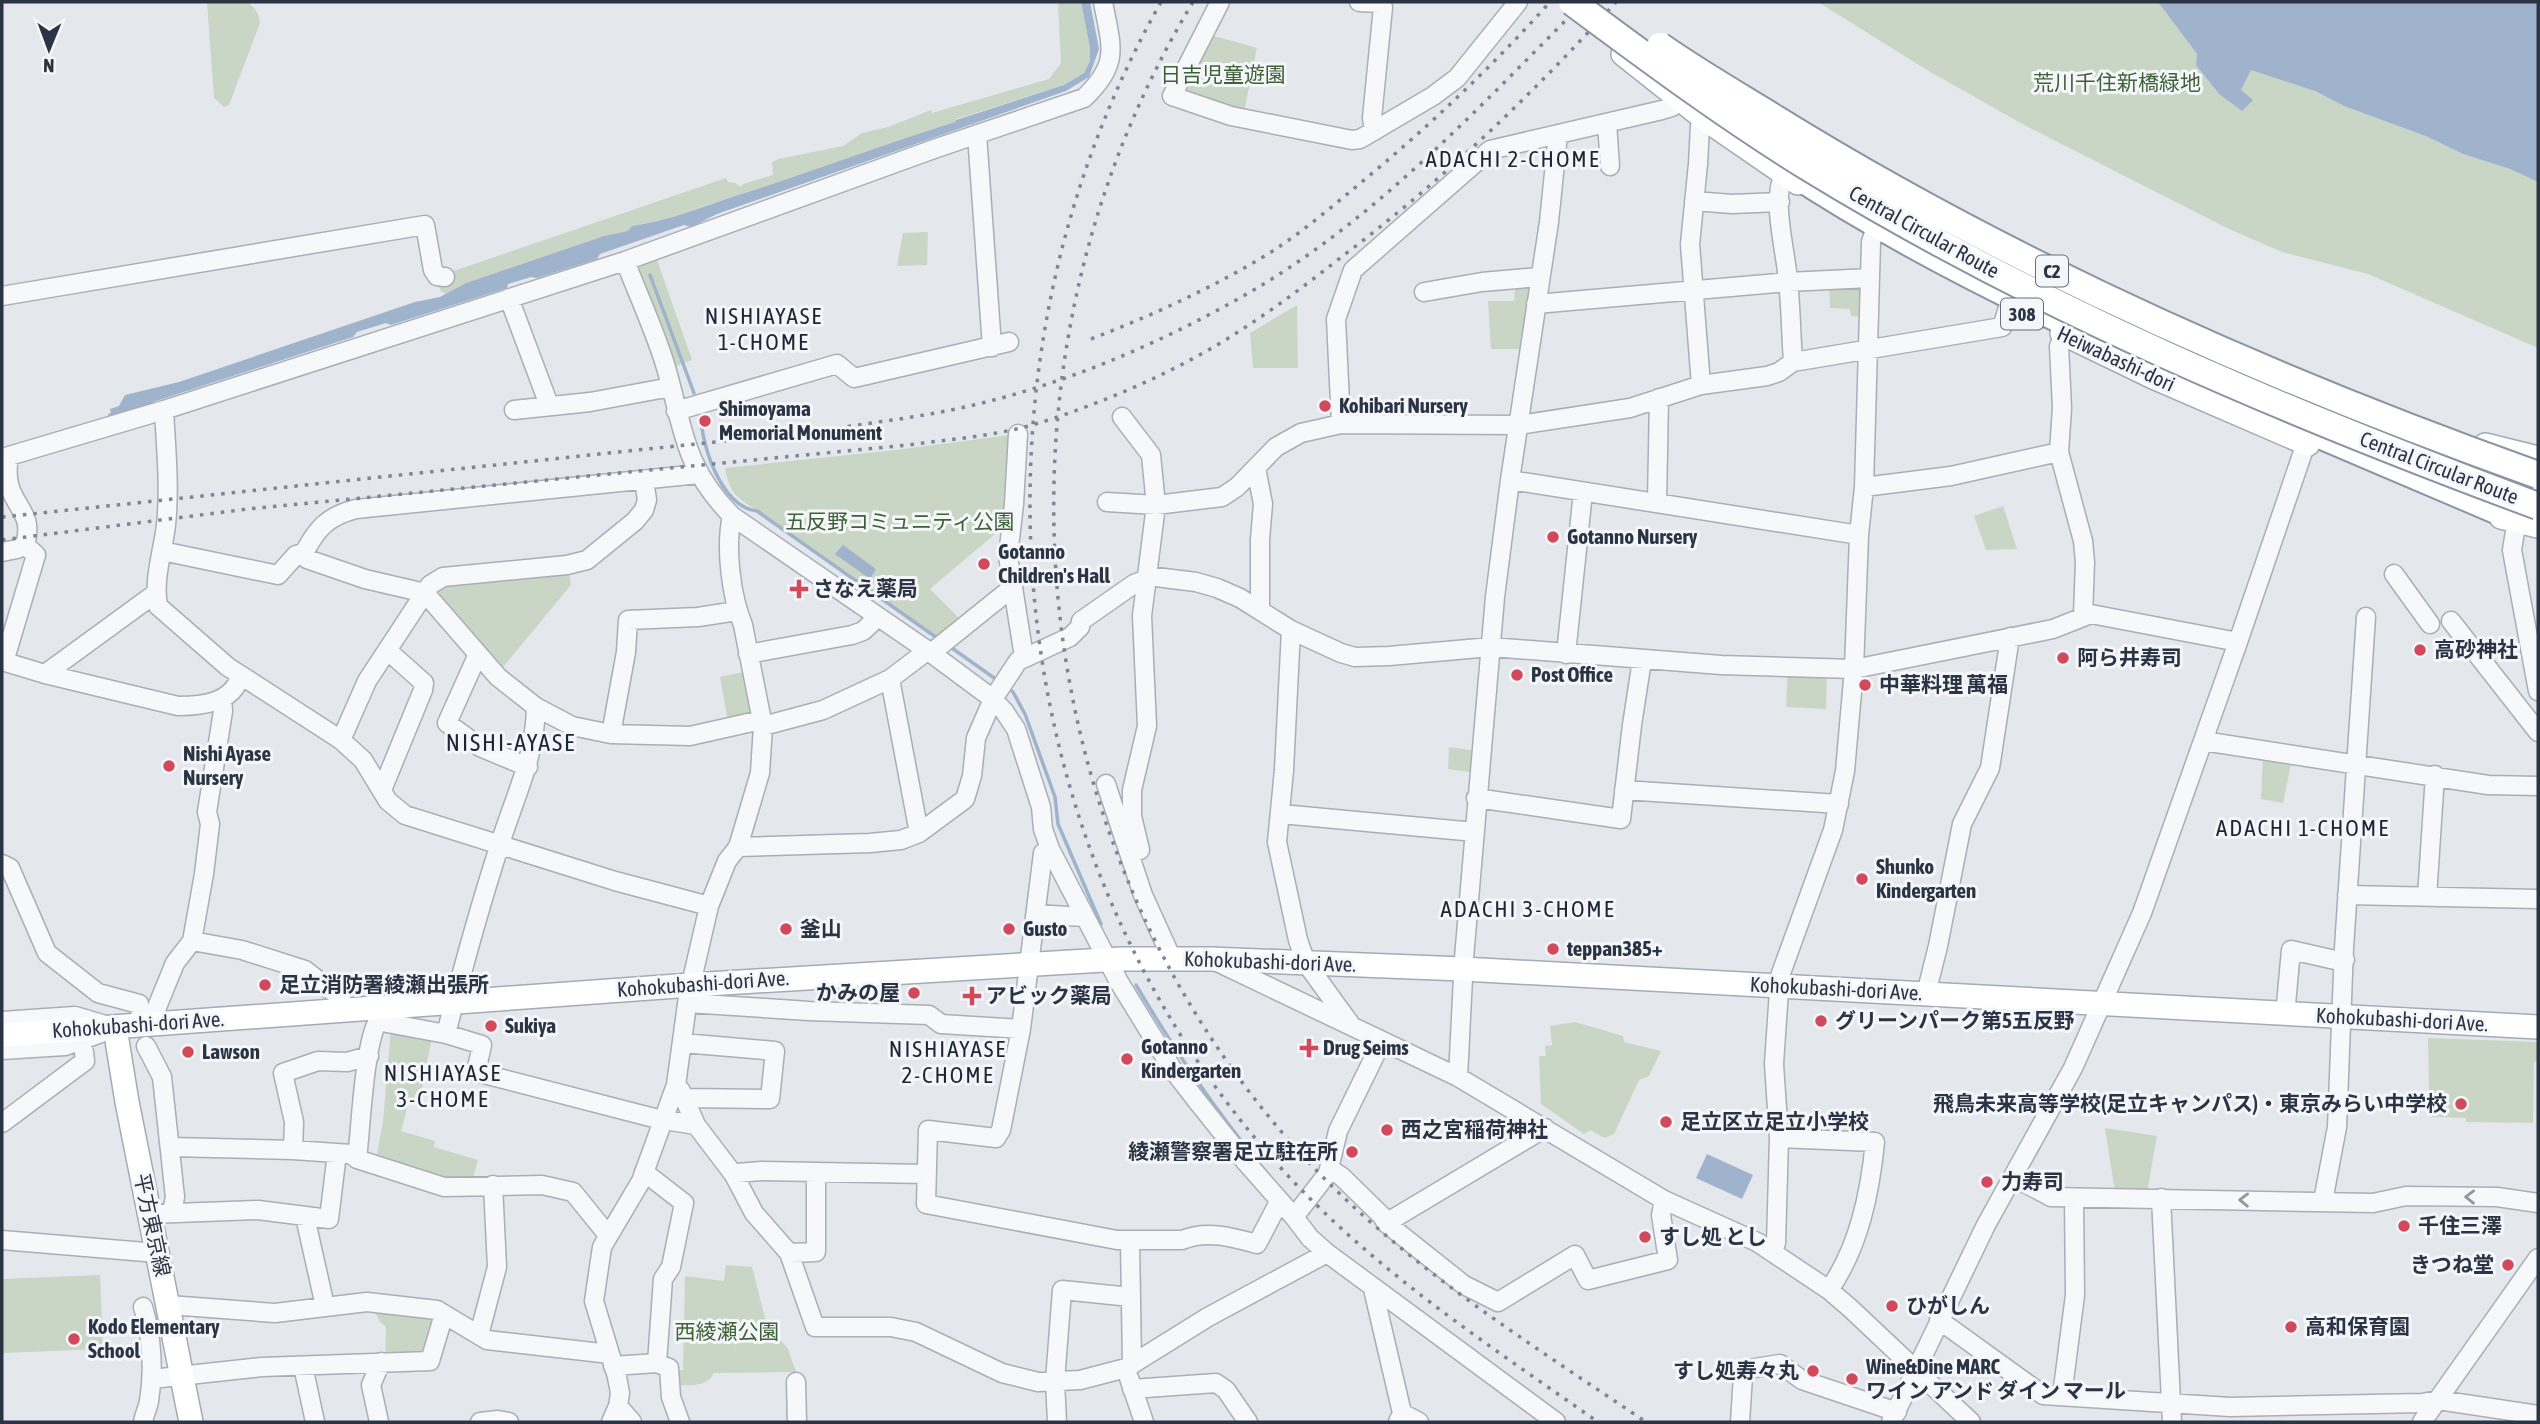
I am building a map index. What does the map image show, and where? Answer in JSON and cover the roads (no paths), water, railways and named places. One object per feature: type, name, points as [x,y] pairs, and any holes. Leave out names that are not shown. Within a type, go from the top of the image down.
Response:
[{"type":"highway","name":"Central Circular Route","points":[[1572,2],[1747,128],[1813,170],[1946,247],[2129,339],[2531,517]]},
{"type":"highway","name":"Central Circular Route","points":[[1598,2],[1670,53],[1824,149],[1891,187],[2108,299],[2376,415],[2538,475]]},
{"type":"highway","points":[[1629,45],[1688,99],[1744,139],[1855,212],[1940,260],[2021,302],[2144,359],[2372,458],[2531,517]]},
{"type":"highway","points":[[1670,53],[1766,128],[1815,159],[1895,206],[2022,273],[2179,348],[2299,401],[2538,493]]},
{"type":"highway","points":[[2299,401],[2376,408]]},
{"type":"main road","name":"Heiwabashi-dori","points":[[1559,2],[1680,99],[1784,174],[1874,233],[2008,308],[2153,377],[2455,503],[2487,514],[2531,517]]},
{"type":"main road","name":"Heiwabashi-dori","points":[[1586,2],[1745,113],[1906,211],[2026,279],[2171,350],[2394,444],[2538,493]]},
{"type":"main road","points":[[1906,211],[2009,259],[2052,265],[2186,328],[2376,408],[2487,446],[2538,458]]},
{"type":"main road","name":"Kohokubashi-dori Ave.","points":[[2,1035],[148,1028],[342,1010],[379,1013],[455,1002],[689,994],[1031,964],[1172,959],[1463,969],[2538,1027]]},
{"type":"main road","name":"平方東京線","points":[[115,1028],[127,1102],[161,1213],[158,1253],[191,1422]]},
{"type":"street","points":[[2,552],[25,545],[29,533],[27,522],[5,486],[6,448],[164,410],[625,261],[1084,97],[1097,85],[1112,51],[1103,2]]},
{"type":"street","points":[[1220,2],[1172,96],[1231,116],[1352,140],[1360,139],[1374,131],[1433,96],[1457,78],[1518,2]]},
{"type":"street","points":[[1359,2],[1380,3],[1383,7],[1372,118],[1374,131]]},
{"type":"street","points":[[1341,425],[1336,319],[1353,270],[1489,150],[1672,107],[1680,99]]},
{"type":"street","points":[[1701,385],[1690,244],[1700,126],[1705,118]]},
{"type":"street","points":[[1607,123],[1610,166]]},
{"type":"street","points":[[676,411],[837,364],[855,378],[1000,345],[977,134]]},
{"type":"street","points":[[1458,1077],[1476,798],[1491,647],[1510,480],[1549,222],[1558,134]]},
{"type":"street","points":[[1784,174],[1780,183],[1780,202],[1793,362]]},
{"type":"street","points":[[1694,201],[1732,204],[1780,202]]},
{"type":"street","points":[[2,296],[425,225],[435,274],[441,278],[446,277]]},
{"type":"street","points":[[1773,1252],[1776,1243],[1779,1138],[1774,1064],[1780,976],[1833,830],[1844,771],[1854,669],[1874,233]]},
{"type":"street","points":[[625,261],[656,337],[688,454],[714,497],[732,516],[993,699],[1016,729],[1041,807],[1043,828],[1050,849],[1119,982],[1173,1070],[1310,1238],[1373,1289],[1556,1422]]},
{"type":"street","points":[[1424,292],[1482,282],[1539,277]]},
{"type":"street","points":[[1536,304],[1788,282],[1871,278]]},
{"type":"street","points":[[509,298],[549,405]]},
{"type":"street","points":[[1107,502],[1156,505],[1222,497],[1237,487],[1276,447],[1301,433],[1341,425],[1519,425],[1630,408],[1701,385],[1767,376],[1779,372],[1793,362],[2002,327],[2008,308]]},
{"type":"street","points":[[2065,335],[2059,346],[2062,408],[2059,452],[2083,541],[2083,616]]},
{"type":"street","points":[[514,410],[590,402],[670,387]]},
{"type":"street","points":[[1657,503],[1660,398]]},
{"type":"street","points":[[164,410],[166,523],[156,593],[158,606],[240,676],[341,740],[363,760],[387,801],[405,815],[615,881],[709,906]]},
{"type":"street","points":[[1122,417],[1151,454],[1156,505],[1142,615],[1147,726],[1132,789],[1132,816],[1140,849],[1130,854]]},
{"type":"street","points":[[1018,434],[1008,556],[1024,657]]},
{"type":"street","points":[[1740,1422],[1743,1376],[1748,1369],[1780,1364],[1802,1380],[1894,1417],[1986,1225],[2073,1068],[2103,1003],[2141,913],[2306,443]]},
{"type":"street","points":[[1864,486],[1951,476],[2059,452]]},
{"type":"street","points":[[1256,468],[1263,504],[1260,610]]},
{"type":"street","points":[[162,551],[278,575],[296,555],[304,552],[323,524],[337,514],[356,509],[699,474]]},
{"type":"street","points":[[341,740],[367,681],[430,585],[443,577],[567,565],[587,560],[635,521],[644,510],[647,500],[644,480]]},
{"type":"street","points":[[1510,480],[1859,535]]},
{"type":"street","points":[[1566,654],[1583,492]]},
{"type":"street","points":[[632,1422],[614,1414],[620,1393],[594,1301],[602,1247],[607,1234],[641,1181],[664,1120],[680,1091],[689,994],[709,906],[727,860],[738,848],[760,773],[762,723],[733,588],[729,534],[732,516]]},
{"type":"street","points":[[2531,517],[2512,550],[2538,691]]},
{"type":"street","points":[[25,545],[36,555],[3,661],[45,674],[178,706],[197,706],[222,699],[238,684],[240,676]]},
{"type":"street","points":[[304,552],[307,559],[365,579],[425,593],[498,677],[536,707],[572,726],[611,734],[690,736],[823,710],[890,679],[1013,587]]},
{"type":"street","points":[[2394,574],[2430,624]]},
{"type":"street","points":[[738,848],[870,843],[901,840],[919,834],[965,799],[972,776],[976,738],[993,699],[1018,661],[1070,637],[1080,627],[1081,621],[1133,584],[1148,577],[1196,582],[1217,588],[1291,630],[1355,657],[1491,647],[1721,665],[1854,669],[2053,629],[2091,614],[2238,642]]},
{"type":"street","points":[[45,674],[156,593]]},
{"type":"street","points":[[748,654],[852,635],[863,631],[878,617]]},
{"type":"street","points":[[2323,1201],[2337,1126],[2347,895],[2366,617]]},
{"type":"street","points":[[611,734],[626,652],[628,620],[740,618]]},
{"type":"street","points":[[2451,621],[2538,732]]},
{"type":"street","points":[[1291,630],[1281,814],[1277,842],[1306,962],[1353,1028]]},
{"type":"street","points":[[1926,994],[1962,824],[1990,768],[2010,637]]},
{"type":"street","points":[[382,790],[424,683],[387,650]]},
{"type":"street","points":[[478,654],[447,723],[480,747],[528,767]]},
{"type":"street","points":[[1476,798],[1621,819],[1642,660]]},
{"type":"street","points":[[890,679],[919,834]]},
{"type":"street","points":[[148,1028],[175,963],[192,941],[204,874],[210,824],[207,812],[223,711],[222,699]]},
{"type":"street","points":[[446,1034],[500,843],[528,767],[536,732],[536,707]]},
{"type":"street","points":[[2203,741],[2488,785],[2538,786]]},
{"type":"street","points":[[2427,897],[2435,775]]},
{"type":"street","points":[[1106,784],[1143,895],[1172,959]]},
{"type":"street","points":[[1624,790],[1839,804]]},
{"type":"street","points":[[1281,814],[1475,832]]},
{"type":"street","points":[[1050,849],[1043,853],[1031,964],[1001,1130],[996,1138],[928,1130],[926,1205],[1117,1240],[1182,1240],[1190,1236],[1218,1235],[1257,1244],[1279,1202]]},
{"type":"street","points":[[2,864],[9,867],[47,953],[98,993],[139,1004],[162,1077],[170,1147],[175,1197],[161,1213]]},
{"type":"street","points":[[2347,895],[2538,899]]},
{"type":"street","points":[[1036,914],[1084,918]]},
{"type":"street","points":[[192,941],[242,950],[305,971],[341,998],[342,1010]]},
{"type":"street","points":[[2285,1015],[2291,950],[2344,960]]},
{"type":"street","points":[[1210,959],[1458,1077],[1664,1200],[1742,1234],[1773,1252],[1829,1290],[1870,1325],[1971,1422]]},
{"type":"street","points":[[689,994],[809,1011],[929,1015],[941,1024],[1021,1029]]},
{"type":"street","points":[[357,1158],[373,1028],[379,1013],[387,1023],[446,1034],[482,1045],[476,1072],[664,1120],[696,1125]]},
{"type":"street","points":[[2,1021],[75,1016],[115,1028]]},
{"type":"street","points":[[2,1050],[65,1046],[115,1028]]},
{"type":"street","points":[[1294,1217],[1330,1169],[1338,1131],[1382,1041]]},
{"type":"street","points":[[680,1091],[770,1099],[775,1051],[683,1043]]},
{"type":"street","points":[[2,1123],[85,1061],[84,1052]]},
{"type":"street","points":[[293,1150],[293,1122],[283,1073],[318,1061],[347,1062],[369,1056]]},
{"type":"street","points":[[680,1091],[696,1125],[734,1175],[754,1213],[789,1253],[815,1327],[891,1328],[916,1332],[1002,1373],[1038,1382],[1080,1380],[1117,1373],[1129,1367],[1208,1317],[1327,1253]]},
{"type":"street","points":[[1386,1223],[1545,1128]]},
{"type":"street","points":[[1779,1138],[1875,1142],[1869,1190],[1850,1252],[1829,1290]]},
{"type":"street","points":[[170,1147],[351,1154],[444,1187],[542,1185],[573,1192],[607,1234]]},
{"type":"street","points":[[161,1213],[258,1210],[329,1219],[337,1153]]},
{"type":"street","points":[[1330,1169],[1341,1176],[1386,1223],[1464,1285],[1498,1302],[1575,1255],[1588,1280],[1668,1260],[1661,1215],[1664,1200]]},
{"type":"street","points":[[734,1175],[737,1172],[761,1171],[926,1174]]},
{"type":"street","points":[[789,1253],[816,1252],[816,1171]]},
{"type":"street","points":[[2017,1171],[2019,1180],[2051,1197],[2373,1203],[2406,1196],[2497,1197],[2538,1203]]},
{"type":"street","points":[[644,1172],[684,1203],[671,1268],[663,1279],[657,1363]]},
{"type":"street","points":[[479,1335],[497,1267],[493,1185]]},
{"type":"street","points":[[2062,1396],[2075,1295],[2074,1198]]},
{"type":"street","points":[[2161,1198],[2172,1422]]},
{"type":"street","points":[[305,1217],[325,1306]]},
{"type":"street","points":[[2,1240],[158,1253]]},
{"type":"street","points":[[1130,1240],[1129,1367],[1132,1389],[1144,1422]]},
{"type":"street","points":[[2422,1422],[2538,1258]]},
{"type":"street","points":[[1373,1289],[1400,1418],[1419,1422]]},
{"type":"street","points":[[1057,1422],[1055,1381],[1062,1290],[1131,1297]]},
{"type":"street","points":[[169,1305],[275,1313],[367,1302],[437,1310],[487,1340],[612,1360],[657,1363],[669,1368],[671,1397],[680,1422]]},
{"type":"street","points":[[143,1307],[148,1323],[152,1379],[143,1422]]},
{"type":"street","points":[[152,1379],[303,1366],[430,1361],[444,1314]]},
{"type":"street","points":[[1939,1320],[2043,1395],[2280,1408],[2423,1404],[2438,1400],[2537,1415]]},
{"type":"street","points":[[379,1422],[371,1385],[381,1362]]},
{"type":"street","points":[[303,1366],[315,1422]]},
{"type":"street","points":[[796,1382],[797,1422]]},
{"type":"street","points":[[1132,1389],[1216,1383],[1226,1390],[1248,1422]]},
{"type":"street","points":[[480,1422],[509,1422]]},
{"type":"water","points":[[1081,2],[1090,2],[1099,49],[1089,77],[1066,91],[717,214],[691,227],[684,225],[600,254],[597,259],[508,284],[507,288],[391,325],[386,323],[357,332],[353,337],[109,418],[110,409],[119,406],[125,395],[179,382],[415,302],[440,297],[466,283],[604,236],[628,231],[632,226],[684,213],[1064,85],[1084,73],[1090,61]]},
{"type":"water","points":[[2158,2],[2538,2],[2538,182],[2344,106],[2315,91],[2251,70],[2241,90],[2253,100],[2242,111],[2219,94],[2196,65],[2197,54]]},
{"type":"water","points":[[843,545],[876,569],[870,579],[835,554]]},
{"type":"water","points":[[1707,1154],[1753,1175],[1742,1199],[1696,1178]]},
{"type":"waterway","points":[[650,275],[694,393]]},
{"type":"waterway","points":[[701,410],[708,455],[723,486],[733,498],[744,507],[757,511],[940,640]]},
{"type":"waterway","points":[[949,646],[997,680]]},
{"type":"waterway","points":[[1006,686],[1013,692],[1025,714],[1055,797],[1058,824],[1101,924]]},
{"type":"waterway","points":[[1136,985],[1199,1084],[1271,1178]]},
{"type":"railway","points":[[1161,2],[1094,145],[1051,295],[1031,449],[1035,604],[1062,756],[1111,903],[1184,1041],[1280,1167],[1353,1239],[1392,1272],[1473,1334],[1598,1422]]},
{"type":"railway","points":[[1193,2],[1122,145],[1076,296],[1055,452],[1059,608],[1087,762],[1140,909],[1217,1047],[1318,1172],[1355,1208],[1434,1275],[1646,1422]]},
{"type":"railway","points":[[1091,339],[1204,290],[1291,238],[1408,143],[1481,75],[1550,2]]},
{"type":"railway","points":[[2,517],[809,432],[950,410],[1038,387],[1144,347],[1245,295],[1293,265],[1338,233],[1424,160],[1584,2]]},
{"type":"railway","points":[[2,540],[248,509],[908,445],[1007,431],[1064,415],[1117,395],[1194,358],[1254,321],[1306,284],[1417,197],[1452,166],[1520,103],[1616,2]]},
{"type":"place","name":"Kohibari Nursery","points":[[1325,406]]},
{"type":"place","name":"Shimoyama Memorial Monument","points":[[705,421]]},
{"type":"place","name":"Gotanno Nursery","points":[[1553,537]]},
{"type":"place","name":"Gotanno Children's Hall","points":[[984,564]]},
{"type":"place","name":"さなえ薬局","points":[[799,589]]},
{"type":"place","name":"高砂神社","points":[[2420,650]]},
{"type":"place","name":"阿ら井寿司","points":[[2063,658]]},
{"type":"place","name":"Post Office","points":[[1517,675]]},
{"type":"place","name":"中華料理 萬福","points":[[1865,685]]},
{"type":"place","name":"Nishi Ayase Nursery","points":[[169,766]]},
{"type":"place","name":"Shunko Kindergarten","points":[[1862,879]]},
{"type":"place","name":"釜山","points":[[786,929]]},
{"type":"place","name":"Gusto","points":[[1009,929]]},
{"type":"place","name":"teppan385+","points":[[1553,949]]},
{"type":"place","name":"足立消防署綾瀬出張所","points":[[265,985]]},
{"type":"place","name":"かみの屋","points":[[914,993]]},
{"type":"place","name":"アビック薬局","points":[[972,996]]},
{"type":"place","name":"グリーンパーク第5五反野","points":[[1821,1021]]},
{"type":"place","name":"Sukiya","points":[[491,1026]]},
{"type":"place","name":"Drug Seims","points":[[1309,1048]]},
{"type":"place","name":"Lawson","points":[[188,1052]]},
{"type":"place","name":"Gotanno Kindergarten","points":[[1127,1059]]},
{"type":"place","name":"飛鳥未来高等学校(足立キャンパス)・東京みらい中学校","points":[[2461,1104]]},
{"type":"place","name":"足立区立足立小学校","points":[[1666,1122]]},
{"type":"place","name":"西之宮稲荷神社","points":[[1387,1130]]},
{"type":"place","name":"綾瀬警察署足立駐在所","points":[[1352,1152]]},
{"type":"place","name":"力寿司","points":[[1987,1182]]},
{"type":"place","name":"千住三澤","points":[[2404,1226]]},
{"type":"place","name":"すし処 とし","points":[[1645,1237]]},
{"type":"place","name":"きつね堂","points":[[2508,1265]]},
{"type":"place","name":"ひがしん","points":[[1892,1306]]},
{"type":"place","name":"高和保育園","points":[[2291,1327]]},
{"type":"place","name":"Kodo Elementary School","points":[[74,1339]]},
{"type":"place","name":"すし処寿々丸","points":[[1813,1371]]},
{"type":"place","name":"Wine&Dine MARC ワイン アンド ダイン マール","points":[[1852,1379]]},
{"type":"district","name":"ADACHI 2-CHOME","points":[[1513,159]]},
{"type":"district","name":"NISHIAYASE 1-CHOME","points":[[764,329]]},
{"type":"district","name":"NISHI-AYASE","points":[[511,743]]},
{"type":"district","name":"ADACHI 1-CHOME","points":[[2303,828]]},
{"type":"district","name":"ADACHI 3-CHOME","points":[[1528,909]]},
{"type":"district","name":"NISHIAYASE 2-CHOME","points":[[948,1062]]},
{"type":"district","name":"NISHIAYASE 3-CHOME","points":[[443,1086]]},
{"type":"park label","name":"日吉児童遊園","points":[[1223,75]]},
{"type":"park label","name":"荒川千住新橋緑地","points":[[2117,83]]},
{"type":"park label","name":"五反野コミュニティ公園","points":[[900,522]]},
{"type":"park label","name":"西綾瀬公園","points":[[727,1332]]}]
